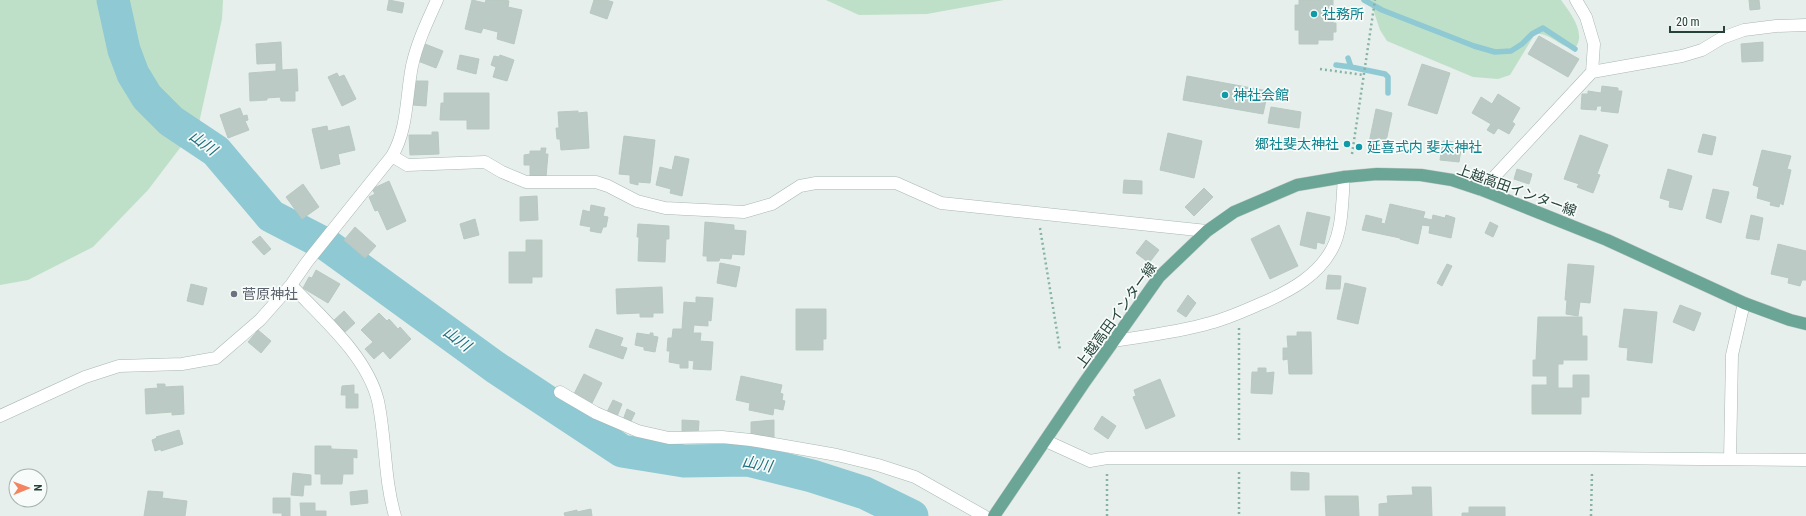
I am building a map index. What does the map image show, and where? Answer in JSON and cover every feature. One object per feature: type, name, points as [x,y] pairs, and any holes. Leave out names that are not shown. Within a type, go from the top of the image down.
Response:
[{"type":"main road","name":"上越高田インター線","points":[[994,516],[1084,383],[1159,277],[1207,231],[1234,212],[1298,185],[1344,177],[1377,174],[1421,176],[1452,180],[1482,190],[1607,240],[1744,303],[1790,320],[1806,324]]},
{"type":"street","points":[[0,416],[85,377],[119,366],[182,364],[216,358],[260,320],[291,285],[307,262],[398,147],[406,116],[408,90],[419,41],[437,0]]},
{"type":"street","points":[[1576,0],[1586,17],[1594,44],[1592,72]]},
{"type":"street","points":[[1482,190],[1592,72],[1682,56],[1702,50],[1722,38],[1744,30],[1776,26],[1806,25]]},
{"type":"street","points":[[392,156],[407,165],[485,162],[502,172],[526,182],[596,182],[608,186],[637,201],[666,208],[744,212],[772,204],[800,186],[816,183],[896,183],[941,203],[1038,212],[1207,231]]},
{"type":"street","points":[[1114,341],[1176,331],[1211,323],[1239,314],[1293,289],[1316,271],[1333,248],[1342,218],[1344,177]]},
{"type":"street","points":[[291,285],[340,337],[361,362],[370,379],[378,401],[386,456],[389,496],[396,516]]},
{"type":"street","points":[[1730,460],[1732,355],[1744,303]]},
{"type":"street","points":[[560,392],[596,413],[638,431],[670,438],[722,437],[751,440],[837,455],[878,465],[915,477],[984,516]]},
{"type":"street","points":[[1046,441],[1090,461],[1107,458],[1592,458],[1806,460]]},
{"type":"path","points":[[1352,154],[1375,0]]},
{"type":"path","points":[[1320,69],[1364,75]]},
{"type":"path","points":[[1038,212],[1060,350]]},
{"type":"path","points":[[1239,314],[1239,516]]},
{"type":"path","points":[[1107,458],[1107,516]]},
{"type":"path","points":[[1592,458],[1592,516]]},
{"type":"green space","points":[[0,0],[223,0],[222,19],[199,123],[148,190],[93,247],[28,280],[0,285]]},
{"type":"green space","points":[[826,0],[1004,0],[927,14],[859,15]]},
{"type":"green space","points":[[1370,0],[1561,0],[1576,23],[1579,36],[1578,42],[1575,48],[1570,48],[1546,35],[1535,34],[1510,75],[1498,79],[1473,77],[1387,41],[1380,30]]},
{"type":"building","points":[[389,0],[404,3],[402,13],[387,10]]},
{"type":"building","points":[[472,0],[485,3],[486,0],[505,0],[509,1],[508,7],[522,10],[514,44],[497,39],[498,32],[483,28],[481,33],[465,29]]},
{"type":"building","points":[[594,0],[606,0],[613,2],[607,19],[590,13]]},
{"type":"building","name":"社務所","points":[[1299,0],[1333,0],[1333,23],[1336,23],[1336,32],[1333,32],[1333,40],[1318,40],[1318,44],[1299,44],[1299,30],[1295,30],[1295,5],[1299,5]]},
{"type":"building","points":[[1749,0],[1759,0],[1760,9],[1750,10]]},
{"type":"building","points":[[1539,36],[1579,59],[1568,77],[1528,54]]},
{"type":"building","points":[[281,42],[282,70],[297,69],[298,91],[295,91],[295,101],[281,101],[280,97],[267,98],[267,100],[250,101],[249,73],[276,71],[276,63],[257,64],[256,44]]},
{"type":"building","points":[[1763,42],[1763,61],[1742,62],[1741,44]]},
{"type":"building","points":[[425,44],[443,51],[436,68],[418,61]]},
{"type":"building","points":[[460,55],[479,59],[476,74],[457,69]]},
{"type":"building","points":[[500,55],[514,60],[507,81],[493,77],[496,67],[491,65],[494,56],[499,57]]},
{"type":"building","points":[[1422,64],[1450,73],[1437,114],[1408,105]]},
{"type":"building","points":[[337,73],[339,77],[344,75],[356,99],[342,106],[328,77]]},
{"type":"building","name":"神社会館","points":[[1187,76],[1268,91],[1263,114],[1183,100]]},
{"type":"building","points":[[412,81],[428,81],[426,106],[413,105]]},
{"type":"building","points":[[1602,86],[1618,88],[1618,91],[1622,91],[1618,113],[1601,111],[1602,106],[1597,106],[1596,110],[1581,109],[1582,94],[1588,94],[1588,91],[1601,93]]},
{"type":"building","points":[[444,93],[489,93],[489,129],[467,129],[467,120],[440,120],[441,103],[444,103]]},
{"type":"building","points":[[1498,94],[1520,108],[1512,122],[1515,124],[1509,134],[1498,128],[1494,134],[1487,130],[1491,124],[1472,113],[1481,97],[1492,104]]},
{"type":"building","points":[[1271,107],[1301,112],[1299,128],[1268,123]]},
{"type":"building","points":[[240,108],[243,116],[247,115],[248,120],[245,121],[249,130],[228,138],[220,115]]},
{"type":"building","points":[[1376,109],[1392,113],[1385,146],[1369,143]]},
{"type":"building","points":[[578,111],[578,113],[587,112],[589,148],[561,150],[560,139],[557,139],[556,128],[559,128],[558,112]]},
{"type":"building","points":[[327,126],[328,131],[349,126],[355,150],[338,154],[340,164],[321,169],[312,129]]},
{"type":"building","points":[[432,132],[438,132],[439,154],[410,155],[409,135],[432,135]]},
{"type":"building","points":[[1168,133],[1202,141],[1194,178],[1160,170]]},
{"type":"building","points":[[1703,134],[1716,137],[1712,155],[1698,152]]},
{"type":"building","points":[[1580,135],[1608,145],[1597,174],[1600,175],[1593,193],[1577,187],[1579,184],[1564,179]]},
{"type":"building","points":[[624,136],[655,140],[650,183],[638,182],[638,185],[630,183],[630,175],[619,174]]},
{"type":"building","points":[[1443,141],[1462,143],[1459,162],[1440,160]]},
{"type":"building","points":[[541,148],[546,148],[545,154],[548,154],[546,177],[530,177],[530,165],[524,165],[524,155],[530,154],[530,151],[541,151]]},
{"type":"building","points":[[1762,150],[1791,156],[1787,169],[1791,170],[1783,205],[1780,203],[1779,207],[1770,205],[1771,202],[1757,198],[1759,187],[1753,185]]},
{"type":"building","points":[[675,156],[689,159],[682,196],[670,193],[671,189],[656,185],[660,167],[672,170]]},
{"type":"building","points":[[1517,169],[1532,174],[1529,184],[1514,179]]},
{"type":"building","points":[[1668,169],[1692,176],[1682,210],[1669,207],[1670,201],[1660,198]]},
{"type":"building","points":[[1124,180],[1142,181],[1142,194],[1123,193]]},
{"type":"building","points":[[389,181],[406,221],[387,230],[378,210],[375,211],[369,197],[375,194],[372,189]]},
{"type":"building","points":[[303,184],[319,207],[302,219],[286,197]]},
{"type":"building","points":[[1204,188],[1213,197],[1194,216],[1185,207]]},
{"type":"building","points":[[1713,189],[1729,192],[1721,223],[1706,218]]},
{"type":"building","points":[[537,196],[538,220],[520,221],[520,197]]},
{"type":"building","points":[[1390,204],[1425,212],[1423,218],[1432,220],[1433,215],[1445,218],[1446,215],[1455,218],[1451,238],[1429,233],[1430,226],[1422,225],[1418,244],[1400,238],[1362,230],[1366,215],[1382,219],[1381,223],[1385,224]]},
{"type":"building","points":[[591,205],[605,208],[603,216],[608,217],[606,227],[603,227],[601,233],[590,231],[591,227],[580,225],[583,210],[590,212]]},
{"type":"building","points":[[1307,212],[1330,217],[1324,244],[1317,242],[1316,249],[1300,245]]},
{"type":"building","points":[[1751,215],[1763,218],[1759,240],[1746,238]]},
{"type":"building","points":[[475,219],[479,235],[464,239],[460,224]]},
{"type":"building","points":[[705,222],[734,225],[734,230],[746,231],[744,255],[732,254],[731,259],[720,258],[719,261],[707,261],[707,256],[703,256]]},
{"type":"building","points":[[1490,222],[1498,226],[1493,237],[1485,233]]},
{"type":"building","points":[[638,224],[669,226],[669,239],[666,239],[665,262],[638,261]]},
{"type":"building","points":[[1279,225],[1298,266],[1270,279],[1251,239]]},
{"type":"building","points":[[355,227],[376,246],[365,258],[344,240]]},
{"type":"building","points":[[260,236],[271,249],[264,255],[252,242]]},
{"type":"building","points":[[526,240],[542,240],[542,277],[532,277],[532,283],[509,283],[509,252],[526,252]]},
{"type":"building","points":[[1146,240],[1159,250],[1149,263],[1136,253]]},
{"type":"building","points":[[1778,244],[1806,251],[1806,280],[1802,280],[1800,286],[1788,283],[1789,278],[1771,274]]},
{"type":"building","points":[[720,263],[740,267],[736,287],[717,283]]},
{"type":"building","points":[[1447,264],[1452,266],[1442,286],[1437,283]]},
{"type":"building","points":[[1568,264],[1594,266],[1590,303],[1580,302],[1578,316],[1566,314],[1567,300],[1565,300]]},
{"type":"building","points":[[316,270],[340,284],[328,303],[303,288],[309,277],[312,278]]},
{"type":"building","points":[[1328,275],[1341,276],[1340,289],[1326,289]]},
{"type":"building","points":[[1345,283],[1366,288],[1358,324],[1337,319]]},
{"type":"building","points":[[191,284],[207,288],[203,305],[187,301]]},
{"type":"building","points":[[662,287],[663,313],[653,313],[653,317],[640,317],[640,313],[617,314],[616,289]]},
{"type":"building","points":[[1188,295],[1196,303],[1186,317],[1177,311]]},
{"type":"building","points":[[696,297],[713,298],[711,321],[708,320],[708,326],[694,325],[693,333],[701,333],[700,341],[713,342],[711,370],[693,369],[694,361],[688,360],[688,368],[680,368],[680,364],[669,362],[670,351],[667,351],[668,338],[672,338],[673,329],[682,329],[684,302],[696,303]]},
{"type":"building","points":[[1680,305],[1701,313],[1694,331],[1673,322]]},
{"type":"building","points":[[796,309],[826,309],[826,339],[823,339],[823,350],[796,350]]},
{"type":"building","points":[[1624,309],[1657,312],[1652,363],[1627,360],[1628,348],[1619,347]]},
{"type":"building","points":[[344,311],[355,323],[343,334],[332,322]]},
{"type":"building","points":[[379,313],[387,321],[389,319],[398,329],[400,327],[411,339],[390,359],[383,351],[374,359],[365,349],[373,342],[361,330]]},
{"type":"building","points":[[1538,317],[1582,317],[1582,336],[1587,336],[1587,360],[1563,360],[1563,364],[1558,364],[1558,388],[1573,388],[1573,375],[1589,375],[1589,397],[1581,397],[1581,414],[1532,414],[1532,385],[1547,385],[1547,376],[1533,376],[1533,360],[1536,360]]},
{"type":"building","points":[[596,329],[623,338],[620,346],[627,348],[623,359],[589,347]]},
{"type":"building","points":[[258,330],[271,341],[261,353],[248,342]]},
{"type":"building","points":[[1297,332],[1311,332],[1312,374],[1289,374],[1288,359],[1283,360],[1283,348],[1288,348],[1287,336],[1297,336]]},
{"type":"building","points":[[637,333],[650,335],[650,333],[653,333],[653,336],[658,337],[655,352],[644,350],[644,347],[635,345]]},
{"type":"building","points":[[1258,368],[1266,368],[1266,373],[1274,372],[1272,394],[1251,393],[1252,372],[1258,372]]},
{"type":"building","points":[[584,374],[602,383],[591,405],[573,396]]},
{"type":"building","points":[[741,376],[782,385],[780,393],[783,394],[782,400],[785,401],[783,410],[774,408],[773,415],[749,410],[750,403],[736,400]]},
{"type":"building","points":[[1160,379],[1175,416],[1146,429],[1133,397],[1136,396],[1134,390]]},
{"type":"building","points":[[157,384],[165,384],[165,387],[183,386],[184,414],[172,415],[172,412],[146,414],[145,389],[158,388]]},
{"type":"building","points":[[354,385],[354,394],[358,394],[358,408],[346,408],[346,395],[341,395],[342,386]]},
{"type":"building","points":[[613,400],[622,404],[616,419],[606,414]]},
{"type":"building","points":[[627,409],[635,413],[630,423],[623,420]]},
{"type":"building","points":[[1102,416],[1116,426],[1108,439],[1094,429]]},
{"type":"building","points":[[682,420],[699,421],[698,436],[682,435]]},
{"type":"building","points":[[774,420],[774,438],[759,438],[759,435],[751,435],[751,422]]},
{"type":"building","points":[[179,430],[183,444],[161,451],[161,449],[155,451],[152,440],[157,438],[156,437]]},
{"type":"building","points":[[315,446],[331,446],[331,449],[357,450],[357,458],[353,457],[353,474],[343,474],[342,484],[321,484],[321,474],[315,474]]},
{"type":"building","points":[[1291,472],[1309,473],[1309,490],[1291,490]]},
{"type":"building","points":[[293,473],[311,475],[311,485],[304,485],[303,496],[291,495]]},
{"type":"building","points":[[1412,487],[1431,487],[1432,516],[1379,516],[1379,504],[1388,503],[1387,496],[1413,495]]},
{"type":"building","points":[[367,490],[368,503],[351,505],[350,492]]},
{"type":"building","points":[[148,491],[163,492],[162,498],[187,501],[185,516],[144,516]]},
{"type":"building","points":[[1325,496],[1358,496],[1359,516],[1326,516]]},
{"type":"building","points":[[273,498],[290,498],[290,516],[282,516],[282,513],[273,513]]},
{"type":"building","points":[[300,503],[315,503],[315,511],[326,511],[326,516],[301,516]]},
{"type":"building","points":[[1469,507],[1505,507],[1505,516],[1462,516],[1462,513],[1469,513]]},
{"type":"building","points":[[591,509],[592,516],[565,516],[564,513],[577,510],[577,512]]},
{"type":"waterway","name":"山川","points":[[113,0],[124,50],[133,74],[147,97],[171,121],[216,151],[271,216],[327,245],[495,367],[622,451],[684,461],[748,460],[812,476],[865,493],[912,516]]},
{"type":"waterway","points":[[1364,0],[1382,10],[1474,46],[1495,52],[1511,51],[1522,44],[1532,34],[1543,28],[1575,49]]},
{"type":"waterway","points":[[1348,58],[1351,67],[1385,74],[1388,77],[1388,93]]},
{"type":"waterway","points":[[1336,65],[1351,67]]},
{"type":"place","name":"社務所","points":[[1314,14]]},
{"type":"place","name":"神社会館","points":[[1225,95]]},
{"type":"place","name":"郷社斐太神社","points":[[1347,144]]},
{"type":"place","name":"延喜式内 斐太神社","points":[[1359,147]]},
{"type":"place","name":"菅原神社","points":[[234,294]]}]
